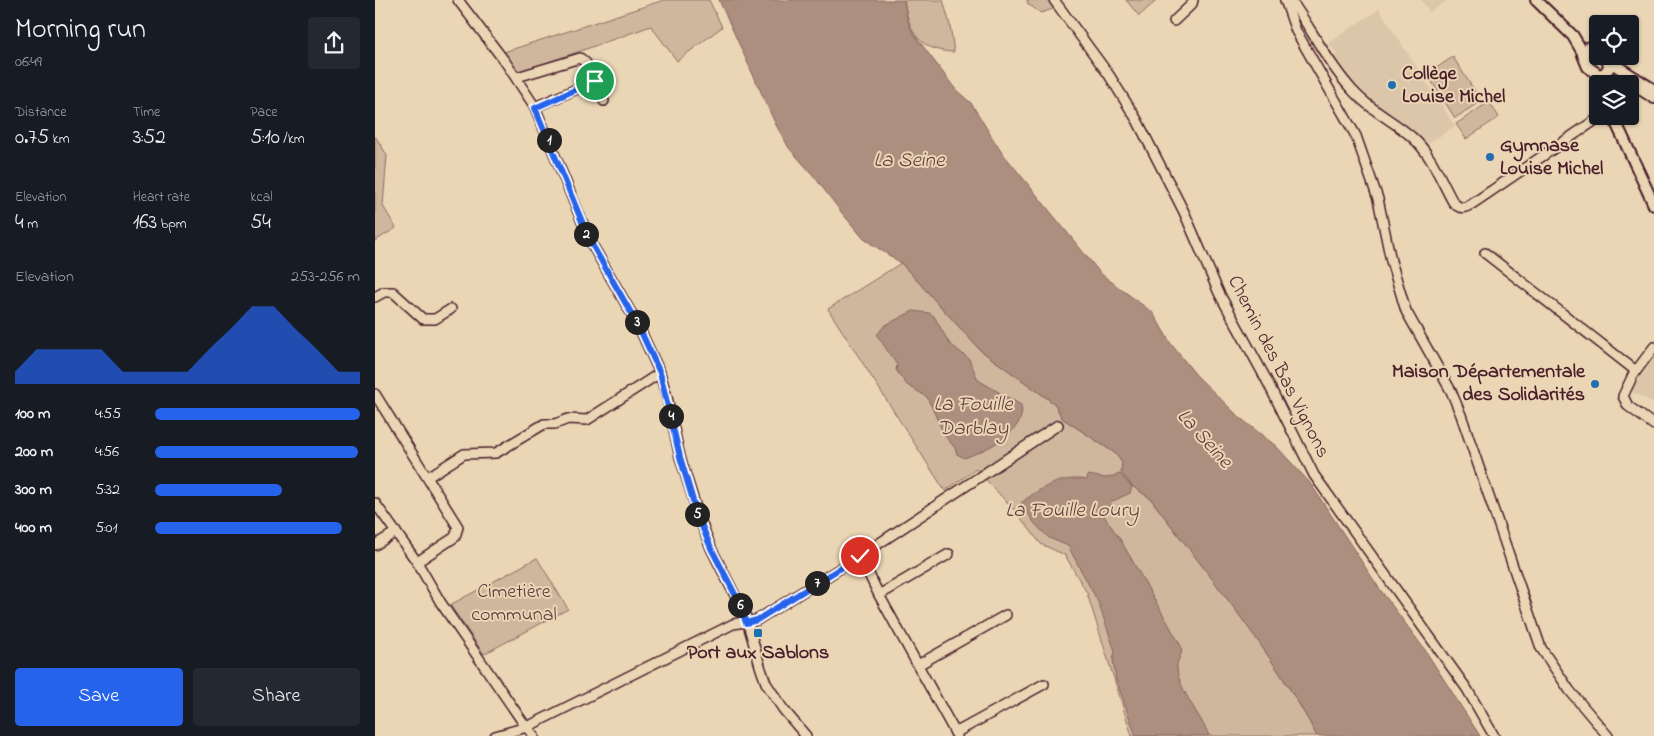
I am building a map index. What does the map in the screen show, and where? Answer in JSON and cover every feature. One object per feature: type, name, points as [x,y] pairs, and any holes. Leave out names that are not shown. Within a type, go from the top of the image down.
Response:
[{"type":"main road","points":[[1536,0],[1573,36],[1583,52],[1584,61],[1595,75]]},
{"type":"main road","points":[[1544,0],[1564,22],[1589,44]]},
{"type":"main road","points":[[1583,52],[1589,50]]},
{"type":"main road","points":[[1610,65],[1621,77],[1654,98]]},
{"type":"main road","points":[[1613,65],[1654,90]]},
{"type":"main road","points":[[1617,125],[1654,205]]},
{"type":"street","points":[[458,0],[517,78],[535,108],[590,241],[638,325],[660,373],[680,457],[697,514],[711,548],[739,602],[766,683],[783,709],[806,736]]},
{"type":"street","name":"Chemin des Bas Vignons","points":[[1054,0],[1109,75],[1137,120],[1184,212],[1219,293],[1266,379],[1314,475],[1463,683],[1494,736]]},
{"type":"street","points":[[1174,21],[1192,4],[1193,0]]},
{"type":"street","points":[[1285,0],[1295,6],[1352,90],[1372,110],[1419,145],[1429,157],[1453,202],[1459,207],[1469,206],[1589,124]]},
{"type":"street","points":[[1285,0],[1296,31],[1356,136],[1378,199],[1391,261],[1406,310],[1451,392],[1461,415],[1541,648],[1558,675],[1608,736]]},
{"type":"street","points":[[517,78],[578,58],[586,63],[603,100]]},
{"type":"street","points":[[535,108],[595,81]]},
{"type":"street","points":[[1485,253],[1637,371]]},
{"type":"street","points":[[375,297],[384,292],[393,292],[423,319],[435,319],[451,309]]},
{"type":"street","points":[[1654,347],[1624,391],[1624,400],[1628,406],[1654,425]]},
{"type":"street","points":[[428,477],[464,454],[496,453],[544,424],[555,424],[568,419],[587,420],[660,373]]},
{"type":"street","points":[[375,394],[456,521],[458,533],[452,540],[417,562]]},
{"type":"street","points":[[495,736],[527,727],[733,624],[757,620],[860,556],[1058,425]]},
{"type":"street","points":[[375,503],[417,562],[441,603],[535,736]]},
{"type":"street","points":[[375,545],[396,532]]},
{"type":"street","points":[[879,595],[949,554]]},
{"type":"street","points":[[860,556],[879,595],[956,734],[1044,684]]},
{"type":"street","points":[[918,665],[1006,615]]},
{"type":"shaded area","points":[[1421,0],[1448,0],[1430,12]]},
{"type":"shaded area","name":"Collège Louise Michel","points":[[1379,9],[1455,126],[1426,145],[1411,130],[1361,93],[1335,58],[1336,52],[1328,43]]},
{"type":"shaded area","points":[[1654,356],[1654,403],[1631,391],[1632,386]]},
{"type":"green space","points":[[664,0],[709,0],[722,27],[677,61],[651,26],[518,73],[504,52]]},
{"type":"green space","points":[[904,0],[943,0],[950,25],[954,52],[932,48],[918,38],[909,21]]},
{"type":"green space","points":[[1027,0],[1050,0],[1056,8],[1041,13],[1028,4]]},
{"type":"green space","points":[[1126,0],[1157,0],[1139,16]]},
{"type":"green space","points":[[1453,57],[1481,101],[1455,118],[1427,74]]},
{"type":"green space","points":[[1489,102],[1499,117],[1466,139],[1456,124]]},
{"type":"green space","points":[[375,136],[387,155],[383,206],[396,228],[375,241]]},
{"type":"green space","points":[[901,263],[980,350],[1055,404],[1062,418],[1116,454],[1122,463],[1122,473],[1132,486],[1150,498],[1260,643],[1317,736],[1132,736],[1087,593],[1065,555],[1041,544],[1016,512],[976,469],[945,491],[828,309]]},
{"type":"green space","name":"Cimetière communal","points":[[537,558],[568,609],[484,654],[450,605]]},
{"type":"water","name":"La Seine","points":[[719,0],[904,0],[907,18],[913,33],[956,90],[971,103],[1000,150],[1101,274],[1153,313],[1171,344],[1196,375],[1239,417],[1276,446],[1310,483],[1379,588],[1425,650],[1480,736],[1317,736],[1260,644],[1150,498],[1132,486],[1121,473],[1122,463],[1116,454],[1062,418],[1055,404],[980,350],[901,263],[864,239],[789,148],[776,125]]},
{"type":"water","name":"La Fouille Darblay","points":[[913,311],[929,313],[934,316],[949,343],[969,359],[978,380],[1021,405],[1021,415],[1018,424],[1003,439],[982,451],[964,458],[957,454],[955,448],[945,436],[927,397],[907,385],[896,370],[897,365],[877,335],[884,326]]},
{"type":"water","name":"La Fouille Loury","points":[[1120,474],[1132,487],[1130,493],[1111,502],[1104,516],[1120,539],[1181,646],[1182,649],[1177,665],[1179,677],[1209,736],[1136,736],[1116,680],[1113,660],[1115,651],[1098,602],[1068,546],[1049,538],[1035,524],[1021,503],[1036,492],[1060,481],[1069,479],[1087,480],[1088,475],[1106,478]]},
{"type":"place","name":"Collège Louise Michel","points":[[1392,85]]},
{"type":"place","name":"Gymnase Louise Michel","points":[[1490,157]]},
{"type":"place","name":"Maison Départementale des Solidarités","points":[[1595,384]]},
{"type":"place","name":"Port aux Sablons","points":[[758,633]]},
{"type":"route","points":[[595,81],[535,108],[590,241],[638,325],[660,373],[680,457],[697,514],[711,548],[746,617],[746,623],[757,620],[860,556]]}]
